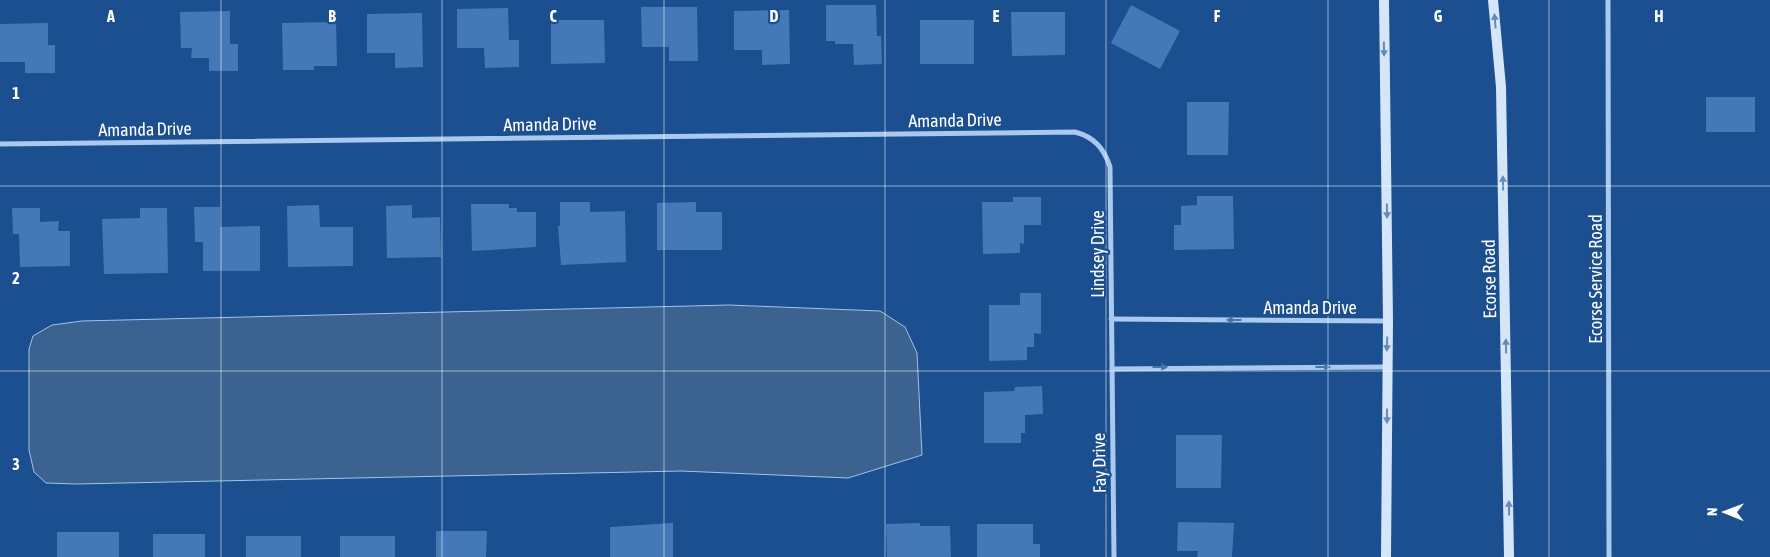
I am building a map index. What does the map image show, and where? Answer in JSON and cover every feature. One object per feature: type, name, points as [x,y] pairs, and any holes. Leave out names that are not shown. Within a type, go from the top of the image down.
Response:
[{"type":"main road","points":[[1384,0],[1388,321],[1386,557]]},
{"type":"main road","name":"Ecorse Road","points":[[1493,0],[1501,87],[1509,557]]},
{"type":"street","name":"Ecorse Service Road","points":[[1608,0],[1609,557]]},
{"type":"street","name":"Amanda Drive","points":[[0,144],[1075,132],[1085,135],[1098,143]]},
{"type":"street","name":"Lindsey Drive","points":[[1098,143],[1106,153],[1110,167],[1112,369]]},
{"type":"street","name":"Amanda Drive","points":[[1111,320],[1388,321]]},
{"type":"street","points":[[1112,369],[1387,367]]},
{"type":"street","name":"Fay Drive","points":[[1112,369],[1114,557]]},
{"type":"water","points":[[729,305],[880,311],[905,327],[917,353],[922,455],[848,478],[681,471],[77,484],[46,483],[34,472],[29,450],[29,349],[33,336],[52,325],[82,321]]},
{"type":"building","points":[[826,5],[876,5],[877,36],[881,36],[882,64],[854,65],[853,44],[835,44],[835,41],[826,41]]},
{"type":"building","points":[[1131,5],[1180,31],[1160,69],[1111,43]]},
{"type":"building","points":[[641,7],[697,7],[698,61],[669,61],[669,47],[642,47]]},
{"type":"building","points":[[508,8],[509,40],[519,40],[519,67],[485,68],[484,48],[457,48],[457,9]]},
{"type":"building","points":[[789,10],[790,64],[762,65],[762,50],[734,50],[734,11]]},
{"type":"building","points":[[230,11],[230,44],[238,44],[238,71],[209,71],[209,58],[191,58],[192,48],[181,48],[180,12]]},
{"type":"building","points":[[1011,12],[1065,12],[1065,55],[1012,56]]},
{"type":"building","points":[[422,13],[423,67],[395,68],[395,53],[367,53],[367,14]]},
{"type":"building","points":[[551,20],[604,20],[605,63],[551,64]]},
{"type":"building","points":[[920,20],[974,20],[974,64],[920,64]]},
{"type":"building","points":[[336,22],[337,66],[314,66],[314,70],[283,70],[282,23]]},
{"type":"building","points":[[48,23],[48,45],[55,45],[55,73],[25,73],[25,62],[0,62],[0,24]]},
{"type":"building","points":[[1706,97],[1755,97],[1755,132],[1706,132]]},
{"type":"building","points":[[1187,102],[1229,102],[1228,155],[1187,155]]},
{"type":"building","points":[[1197,196],[1233,196],[1234,249],[1174,250],[1174,225],[1181,225],[1181,206],[1197,205]]},
{"type":"building","points":[[1013,197],[1041,197],[1041,225],[1024,225],[1024,244],[1020,243],[1020,253],[983,254],[982,202],[1013,202]]},
{"type":"building","points":[[560,202],[590,202],[590,212],[625,211],[626,262],[561,265],[558,226],[560,226]]},
{"type":"building","points":[[696,202],[696,212],[722,212],[722,250],[657,250],[657,203]]},
{"type":"building","points":[[471,204],[509,204],[509,208],[517,208],[517,212],[536,212],[536,247],[472,251]]},
{"type":"building","points":[[319,205],[320,227],[353,227],[353,266],[288,267],[287,206]]},
{"type":"building","points":[[412,205],[412,218],[440,217],[441,257],[387,258],[386,206]]},
{"type":"building","points":[[194,207],[220,207],[220,227],[260,226],[260,271],[203,271],[203,242],[195,242]]},
{"type":"building","points":[[12,208],[40,208],[40,222],[59,221],[58,231],[70,231],[70,266],[20,267],[19,234],[13,234]]},
{"type":"building","points":[[140,208],[167,208],[168,273],[104,274],[102,219],[140,218]]},
{"type":"building","points":[[1020,293],[1041,293],[1041,334],[1034,333],[1034,347],[1027,347],[1027,360],[989,361],[989,305],[1020,305]]},
{"type":"building","points":[[1042,386],[1043,414],[1025,415],[1025,433],[1021,433],[1021,443],[984,443],[984,392],[1014,391],[1015,387]]},
{"type":"building","points":[[1176,435],[1222,435],[1221,488],[1176,488]]},
{"type":"building","points":[[1178,522],[1234,523],[1232,557],[1197,557],[1198,551],[1177,551]]},
{"type":"building","points":[[673,523],[673,557],[610,557],[610,527]]},
{"type":"building","points":[[920,523],[920,526],[950,526],[951,557],[887,557],[886,524]]},
{"type":"building","points":[[977,524],[1033,524],[1033,544],[1040,544],[1040,557],[977,557]]},
{"type":"building","points":[[436,531],[487,531],[486,557],[436,557]]},
{"type":"building","points":[[57,532],[119,532],[119,557],[57,557]]},
{"type":"building","points":[[153,534],[205,534],[205,557],[153,557]]},
{"type":"building","points":[[246,536],[301,536],[301,557],[246,557]]},
{"type":"building","points":[[340,536],[395,536],[395,557],[340,557]]}]
